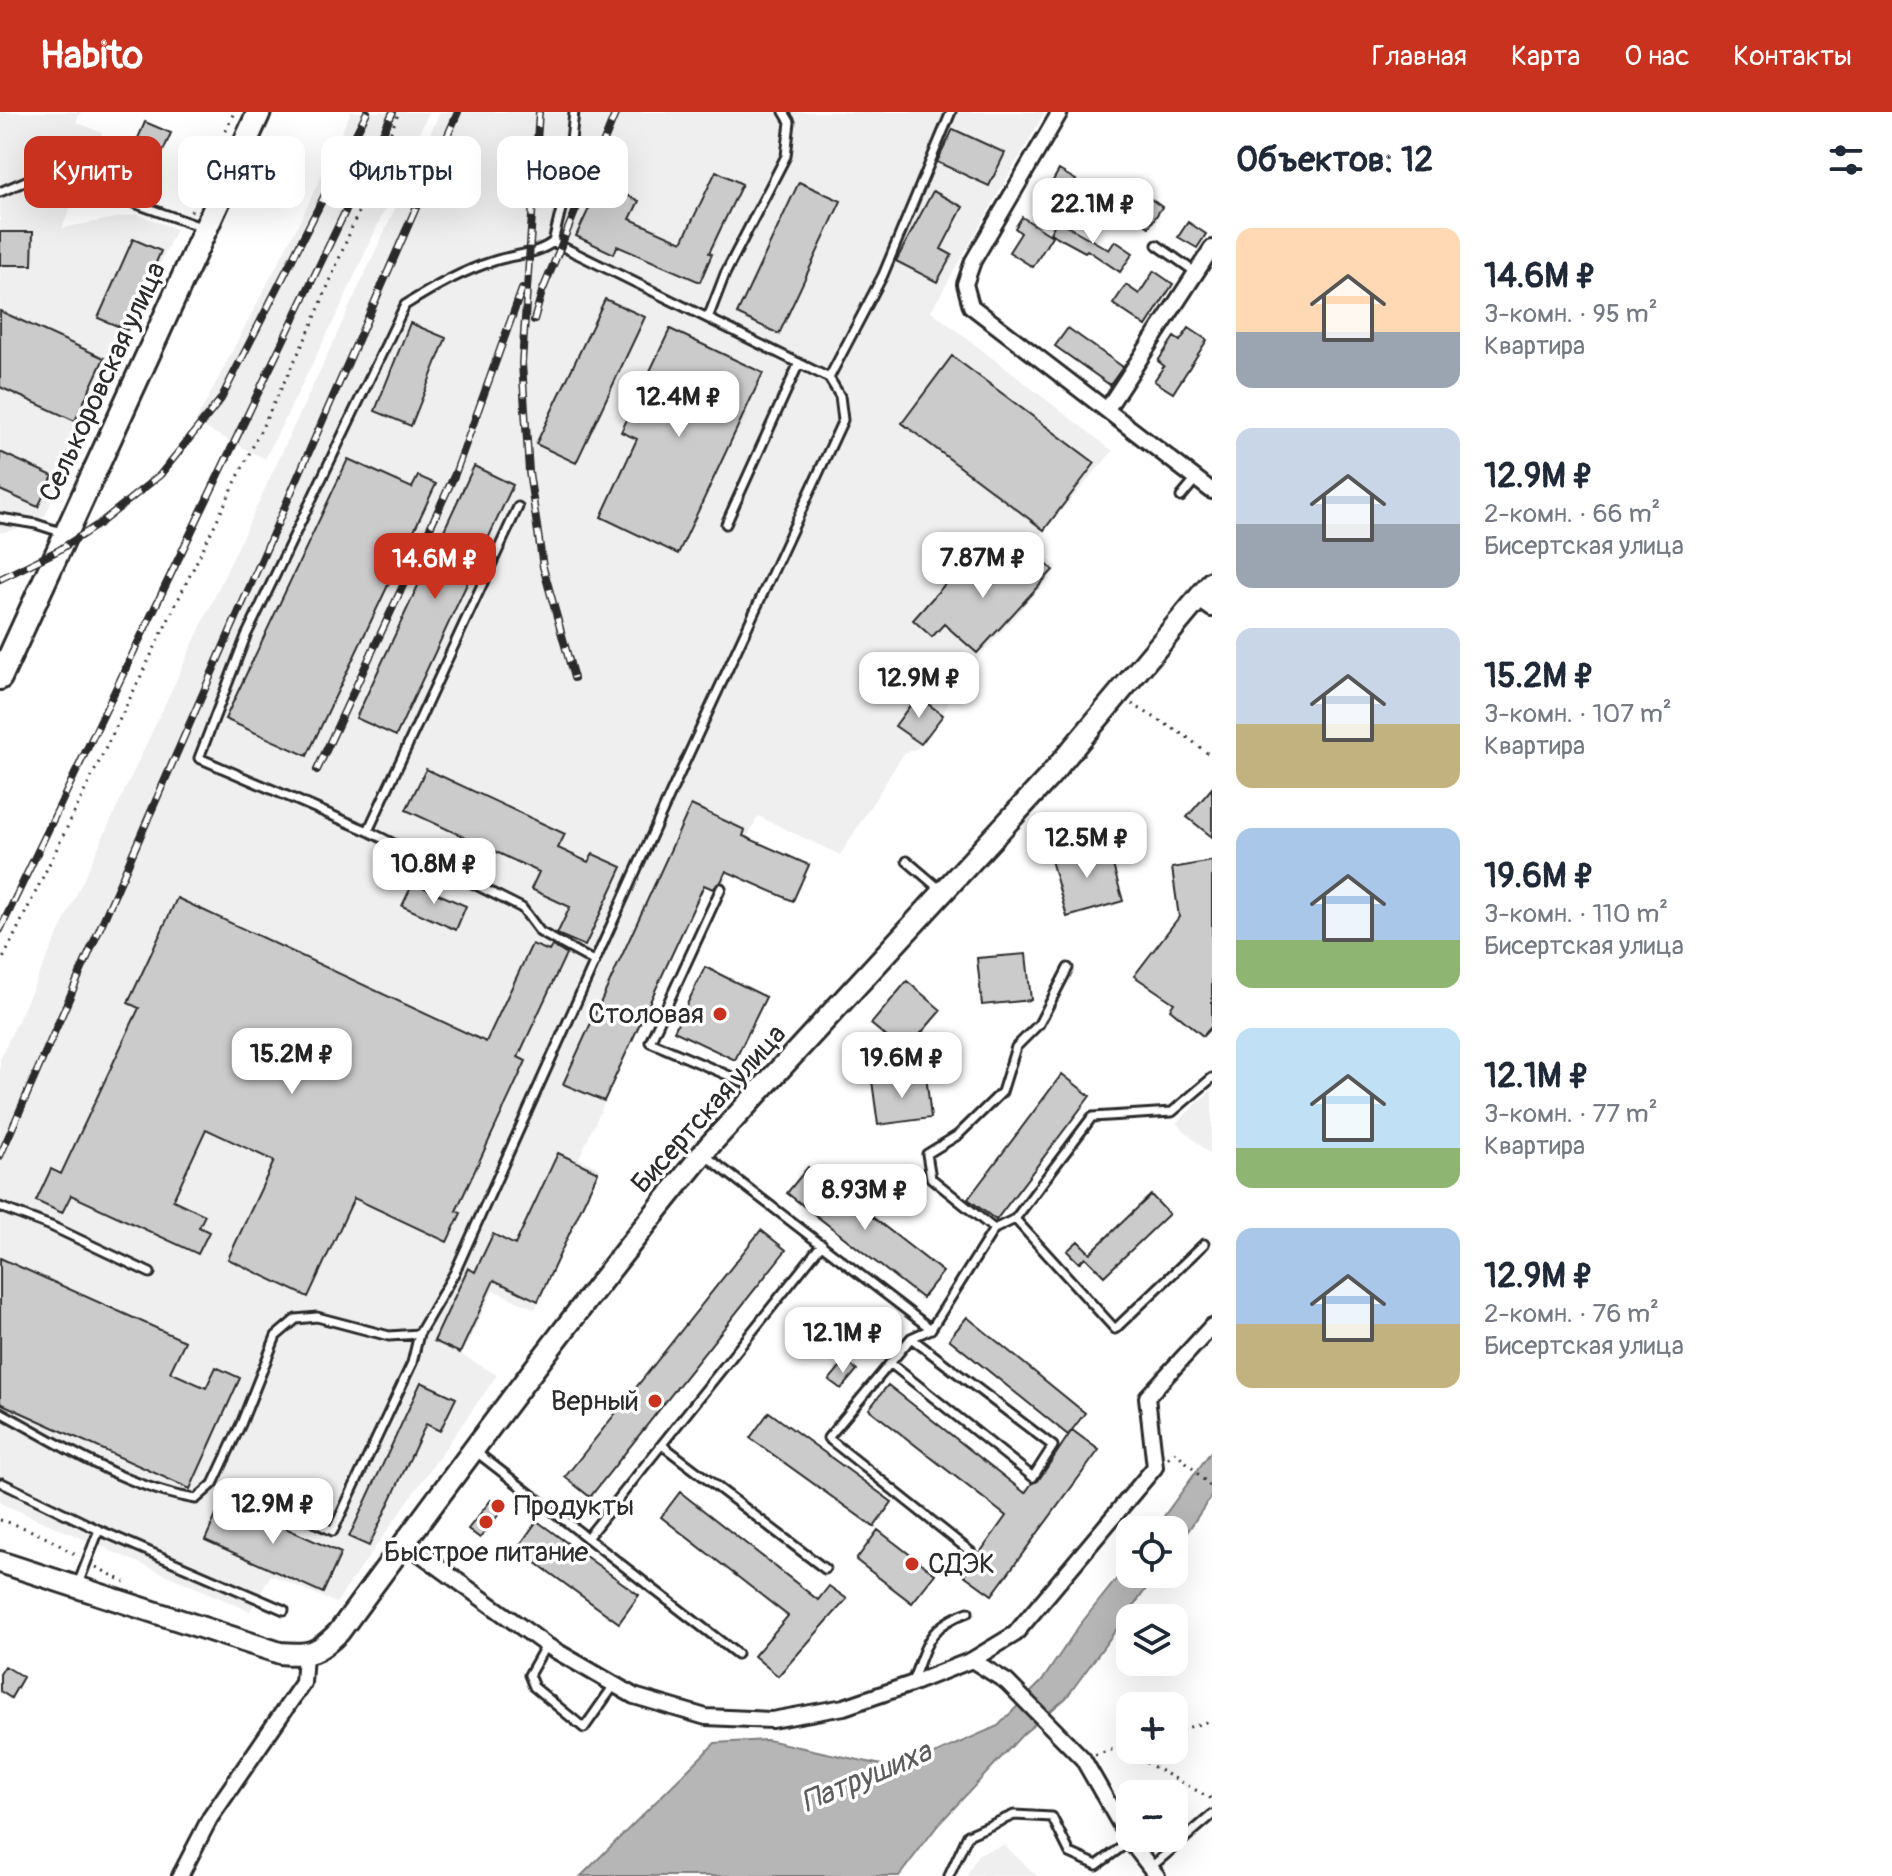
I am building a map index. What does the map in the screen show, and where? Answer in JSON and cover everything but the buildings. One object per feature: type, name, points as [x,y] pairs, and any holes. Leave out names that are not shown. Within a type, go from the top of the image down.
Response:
[{"type":"main road","name":"Селькоровская улица","points":[[0,678],[259,112]]},
{"type":"main road","name":"Бисертская улица","points":[[305,1655],[324,1647],[339,1632],[473,1450],[658,1208],[703,1154],[1049,777],[1117,695],[1205,604],[1212,582]]},
{"type":"main road","points":[[0,1562],[280,1653],[305,1655]]},
{"type":"street","points":[[1060,112],[973,261],[965,284],[971,306],[1212,491]]},
{"type":"street","points":[[1107,409],[1212,248]]},
{"type":"street","points":[[404,1542],[546,1645],[634,1696],[706,1717],[772,1720],[844,1707],[972,1660],[1015,1634],[1155,1467],[1147,1397],[1212,1326]]},
{"type":"street","points":[[180,1876],[210,1818],[303,1683],[305,1655]]},
{"type":"street","points":[[972,1660],[1007,1682],[1083,1759],[1116,1817]]},
{"type":"street","points":[[1139,1852],[1154,1872]]},
{"type":"lane","points":[[574,112],[566,189],[553,242],[542,250],[496,260],[456,274],[405,305],[246,636],[199,758],[368,831],[522,908],[540,932],[595,962]]},
{"type":"lane","points":[[708,318],[725,274],[786,156],[790,122],[784,112]]},
{"type":"lane","points":[[829,378],[883,275],[951,112]]},
{"type":"lane","points":[[0,192],[47,172],[206,230]]},
{"type":"lane","points":[[249,1492],[333,1531],[412,1363],[419,1334],[455,1272],[843,420],[840,396],[829,378],[553,242]]},
{"type":"lane","points":[[1157,245],[1195,272]]},
{"type":"lane","points":[[726,524],[799,363]]},
{"type":"lane","points":[[1181,497],[1196,479]]},
{"type":"lane","points":[[368,831],[518,507]]},
{"type":"lane","points":[[0,518],[66,533]]},
{"type":"lane","points":[[907,861],[944,892]]},
{"type":"lane","points":[[721,888],[650,1042],[762,1090]]},
{"type":"lane","points":[[994,1229],[931,1178],[927,1154],[958,1135],[1002,1092],[1016,1047],[1039,1024],[1068,968]]},
{"type":"lane","points":[[971,1552],[828,1438],[911,1338],[931,1329],[994,1229],[1015,1219],[1092,1117],[1172,1112],[1212,1078]]},
{"type":"lane","points":[[703,1154],[931,1329]]},
{"type":"lane","points":[[0,1207],[51,1226],[150,1273]]},
{"type":"lane","points":[[1015,1219],[1115,1329],[1204,1244]]},
{"type":"lane","points":[[587,1538],[822,1244]]},
{"type":"lane","points":[[0,1412],[101,1466],[170,1495],[196,1499],[213,1484],[276,1336],[296,1319],[317,1317],[389,1336],[419,1334]]},
{"type":"lane","points":[[890,1363],[1033,1477],[1053,1446],[911,1338]]},
{"type":"lane","points":[[662,1445],[825,1569]]},
{"type":"lane","points":[[473,1450],[737,1654]]},
{"type":"lane","points":[[2,1483],[99,1530],[284,1610]]},
{"type":"lane","points":[[77,1586],[99,1530]]},
{"type":"lane","points":[[911,1684],[930,1636],[945,1621],[968,1612]]},
{"type":"lane","points":[[546,1645],[529,1675],[534,1687],[584,1728],[615,1684]]},
{"type":"lane","points":[[949,1876],[968,1835],[1014,1815],[1052,1817],[1070,1853],[1097,1865],[1116,1851]]},
{"type":"lane","points":[[1154,1872],[1212,1815]]},
{"type":"path","points":[[0,965],[312,325],[399,112]]},
{"type":"path","points":[[1117,695],[1187,737],[1212,757]]},
{"type":"path","points":[[1176,1452],[1212,1488]]},
{"type":"path","points":[[1188,1728],[1212,1720]]},
{"type":"path","points":[[1083,1759],[1116,1748]]},
{"type":"path","points":[[1149,1764],[1212,1799]]},
{"type":"shaded area","points":[[0,112],[81,112],[76,122],[102,133],[101,136],[24,136],[24,208],[70,208],[62,228],[137,214],[176,229],[45,516],[0,533]]},
{"type":"shaded area","points":[[351,112],[429,112],[418,136],[340,136]]},
{"type":"shaded area","points":[[440,112],[1045,112],[931,311],[1113,451],[1031,546],[1058,567],[959,680],[944,712],[918,748],[904,753],[840,855],[758,816],[719,893],[704,887],[579,1158],[600,1169],[535,1309],[493,1290],[462,1355],[497,1375],[336,1603],[271,1575],[250,1611],[0,1503],[0,1059],[395,208],[481,208],[481,136],[429,136]]},
{"type":"shaded area","points":[[321,176],[321,208],[385,208],[265,459],[195,423]]},
{"type":"shaded area","points":[[1212,1090],[1212,1156],[1176,1123]]},
{"type":"shaded area","points":[[1004,1845],[1037,1876],[967,1876],[978,1854]]},
{"type":"water","points":[[1212,1450],[1212,1495],[1188,1531],[1188,1516],[1164,1516]]},
{"type":"water","name":"Патрушиха","points":[[1116,1580],[1116,1588],[1147,1588],[1135,1604],[1116,1604],[1116,1630],[1066,1698],[1023,1734],[938,1825],[899,1876],[581,1876],[715,1743],[767,1740],[900,1769],[998,1726],[1042,1681],[1079,1626]]},
{"type":"railway","points":[[0,579],[59,550],[99,524],[160,475],[221,399],[367,112]]},
{"type":"railway","points":[[0,930],[393,112]]},
{"type":"railway","points":[[0,1156],[458,112]]},
{"type":"railway","points":[[539,112],[522,363],[529,472],[543,567],[574,678]]},
{"type":"railway","points":[[534,320],[542,292],[616,112]]},
{"type":"railway","points":[[317,770],[455,474],[522,289]]},
{"type":"place","name":"Столовая","points":[[720,1014]]},
{"type":"place","name":"Верный","points":[[655,1401]]},
{"type":"place","name":"Продукты","points":[[498,1506]]},
{"type":"place","name":"Быстрое питание","points":[[486,1522]]},
{"type":"place","name":"СДЭК","points":[[912,1564]]}]
